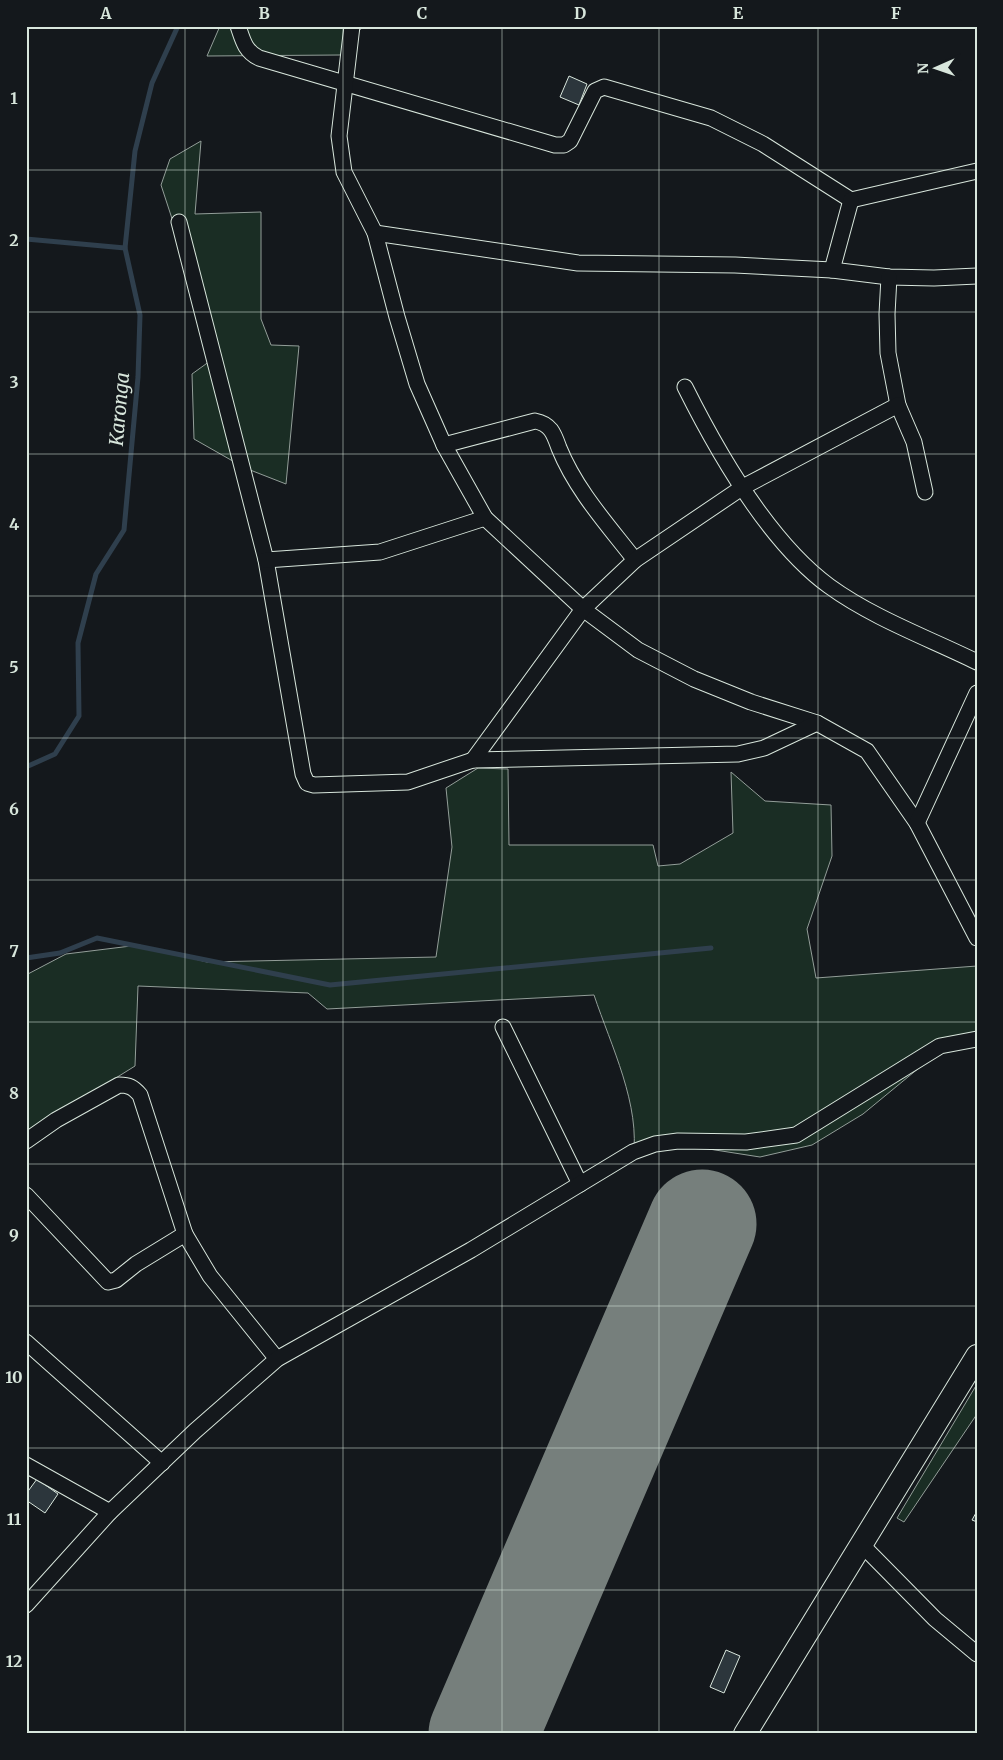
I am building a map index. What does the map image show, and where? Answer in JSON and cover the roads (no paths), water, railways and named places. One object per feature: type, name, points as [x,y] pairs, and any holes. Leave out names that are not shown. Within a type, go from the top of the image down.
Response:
[{"type":"main road","points":[[745,1734],[977,1356]]},
{"type":"street","points":[[238,26],[243,43],[249,53],[259,58],[555,145],[564,145],[570,141],[595,91],[604,86],[711,118],[764,144],[851,200],[977,171]]},
{"type":"street","points":[[352,26],[339,136],[344,172],[353,193],[375,232],[406,350],[417,384],[444,445],[485,518],[583,609],[638,650],[686,675],[751,702],[817,723],[866,751],[917,823],[977,938]]},
{"type":"street","points":[[832,270],[851,200]]},
{"type":"street","points":[[179,222],[266,560],[303,774],[308,783],[314,785],[408,782],[473,760],[738,754],[764,748],[817,723]]},
{"type":"street","points":[[375,232],[578,263],[735,265],[832,270],[890,277],[934,278],[977,276]]},
{"type":"street","points":[[890,277],[887,314],[888,353],[898,405],[914,442],[925,492]]},
{"type":"street","points":[[685,387],[743,487],[772,531],[828,586],[855,603],[977,662]]},
{"type":"street","points":[[473,760],[583,609],[635,560],[743,487],[898,405]]},
{"type":"street","points":[[444,445],[535,421],[544,423],[554,434],[568,469],[579,487],[635,560]]},
{"type":"street","points":[[266,560],[380,552],[485,518]]},
{"type":"street","points":[[917,823],[977,693]]},
{"type":"street","points":[[503,1027],[580,1184]]},
{"type":"street","points":[[27,1603],[110,1512],[277,1359],[471,1250],[633,1152],[655,1144],[678,1141],[746,1142],[796,1135],[940,1046],[977,1038]]},
{"type":"street","points":[[26,1141],[56,1120],[119,1085],[128,1085],[135,1089],[140,1095],[185,1234],[210,1276],[277,1359]]},
{"type":"street","points":[[26,1195],[108,1282],[116,1280],[136,1264],[185,1234]]},
{"type":"street","points":[[26,1342],[162,1463]]},
{"type":"street","points":[[26,1465],[110,1512]]},
{"type":"street","points":[[862,1545],[935,1619],[977,1654]]},
{"type":"waterway","name":"Karonga","points":[[26,767],[55,754],[79,716],[78,643],[96,574],[124,530],[138,377],[140,315],[125,248],[135,151],[152,83],[178,26]]},
{"type":"waterway","points":[[26,239],[125,248]]},
{"type":"waterway","points":[[26,958],[60,953],[97,938],[330,985],[711,948]]}]
